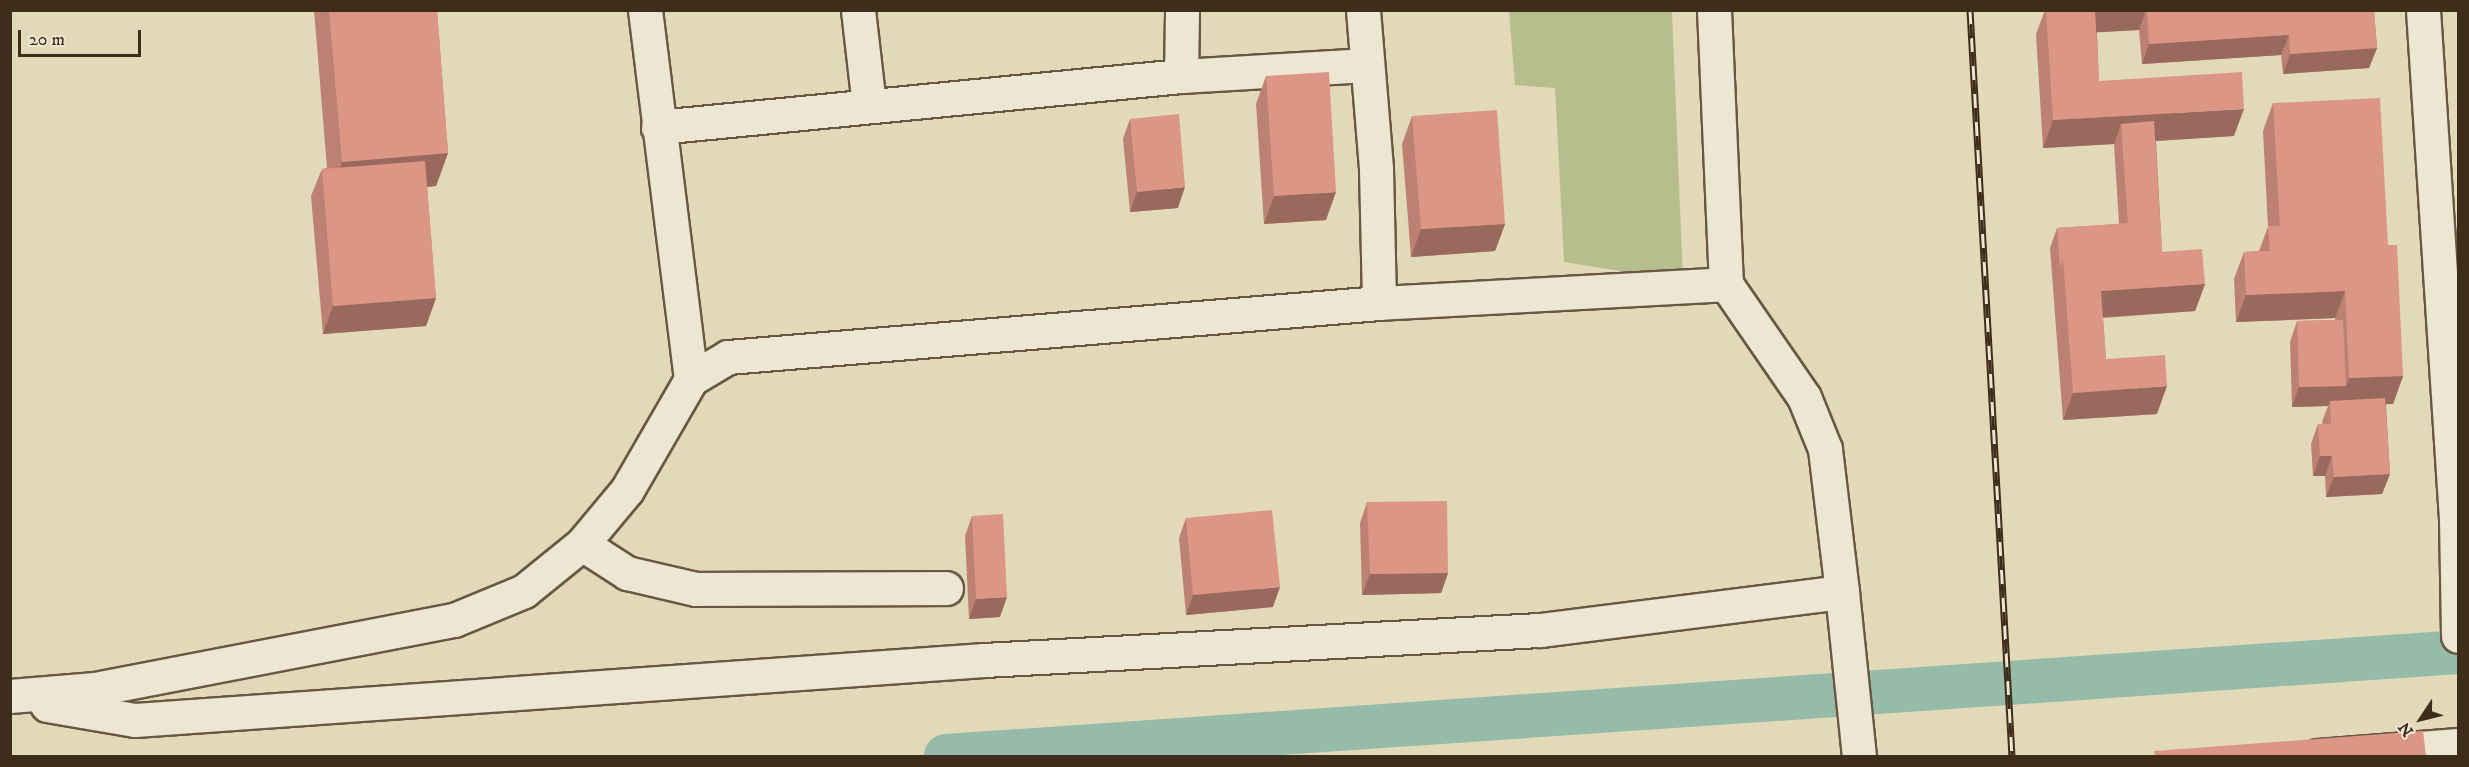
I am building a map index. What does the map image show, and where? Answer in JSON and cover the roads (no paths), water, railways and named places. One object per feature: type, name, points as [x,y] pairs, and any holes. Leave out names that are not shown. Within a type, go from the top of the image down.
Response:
[{"type":"street","points":[[645,10],[691,379]]},
{"type":"street","points":[[858,10],[869,105]]},
{"type":"street","points":[[1180,76],[1182,10]]},
{"type":"street","points":[[1363,10],[1379,303]]},
{"type":"street","points":[[1714,10],[1726,284],[1804,397],[1825,449],[1859,756]]},
{"type":"street","points":[[2423,10],[2457,519],[2458,636]]},
{"type":"street","points":[[658,127],[1180,76],[1367,65]]},
{"type":"street","points":[[10,698],[94,690],[454,620],[524,591],[582,544],[627,490],[691,379],[728,357],[1379,303],[1726,284]]},
{"type":"street","points":[[582,544],[627,573],[696,589],[946,588]]},
{"type":"street","points":[[10,698],[135,720],[1007,658],[1539,630],[1842,592]]},
{"type":"street","points":[[2319,756],[2458,746]]},
{"type":"waterway","points":[[946,756],[2458,652]]},
{"type":"railway","points":[[1970,10],[2012,756]]}]
